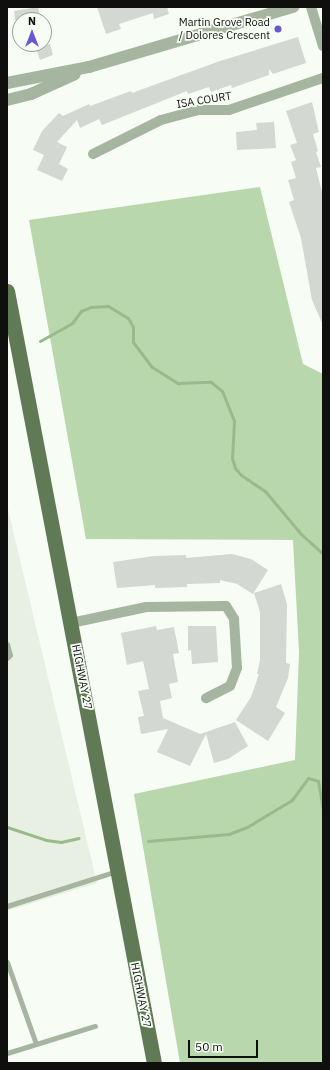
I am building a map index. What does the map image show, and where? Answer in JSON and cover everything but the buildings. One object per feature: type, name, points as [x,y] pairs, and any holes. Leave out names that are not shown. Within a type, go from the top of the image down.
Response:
[{"type":"main road","name":"HIGHWAY 27","points":[[7,291],[154,1063]]},
{"type":"street","points":[[7,83],[89,67],[293,7]]},
{"type":"street","points":[[311,7],[323,46]]},
{"type":"street","points":[[7,100],[31,94],[89,67]]},
{"type":"street","name":"ISA COURT","points":[[93,154],[161,120],[199,110],[229,110],[323,78]]},
{"type":"street","points":[[71,623],[146,607],[226,606],[234,619],[237,668],[230,686],[206,698]]},
{"type":"lane","points":[[7,644],[10,655],[7,658]]},
{"type":"lane","points":[[7,906],[118,871]]},
{"type":"lane","points":[[7,962],[36,1044]]},
{"type":"lane","points":[[7,1052],[95,1026]]},
{"type":"shaded area","points":[[7,505],[97,883],[7,911]]},
{"type":"green space","points":[[260,187],[303,364],[323,374],[323,1063],[180,1063],[134,794],[295,760],[299,652],[293,540],[86,539],[29,220]]},
{"type":"waterway","points":[[40,341],[72,323],[81,311],[91,307],[108,306],[128,318],[133,327],[133,342],[152,367],[178,383],[211,382],[222,391],[234,421],[232,458],[235,468],[241,475],[265,491],[301,534],[323,554]]},
{"type":"waterway","points":[[148,841],[229,834],[247,827],[292,800],[308,778],[318,781],[323,808]]},
{"type":"waterway","points":[[7,827],[46,840],[61,842],[79,838]]},
{"type":"place","name":"Martin Grove Road / Dolores Crescent","points":[[278,29]]}]
